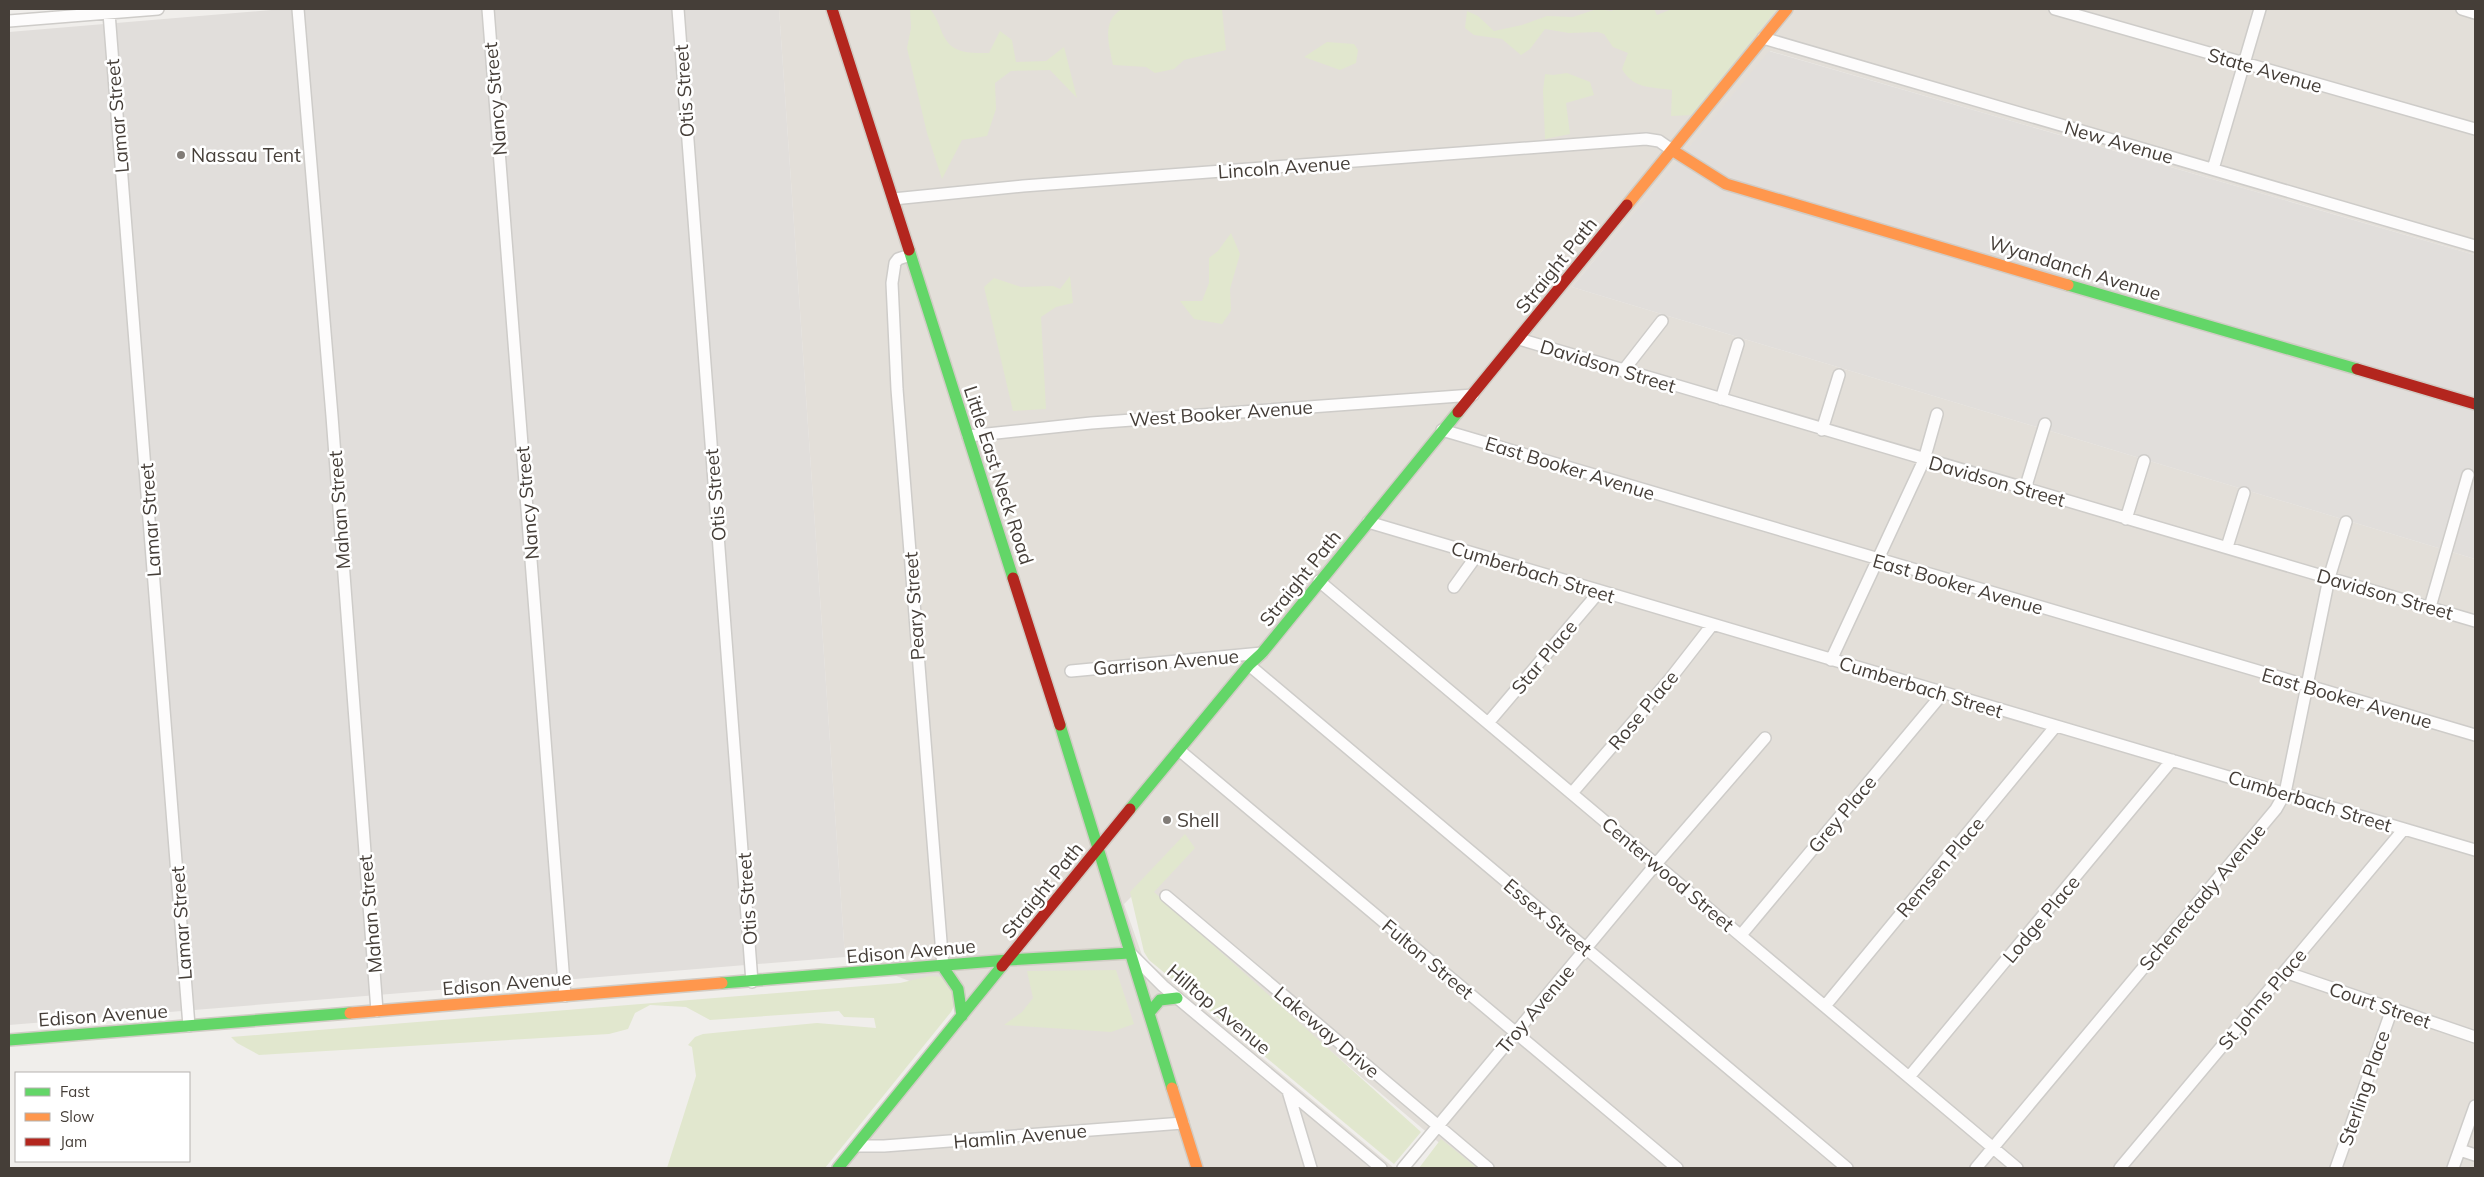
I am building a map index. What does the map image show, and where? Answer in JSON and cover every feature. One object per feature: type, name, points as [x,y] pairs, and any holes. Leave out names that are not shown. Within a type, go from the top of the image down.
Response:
[{"type":"main road","name":"Little East Neck Road","points":[[832,9],[1099,847],[1104,872],[1150,1013],[1197,1168]]},
{"type":"main road","name":"Straight Path","points":[[838,1168],[1249,665],[1262,654],[1319,581],[1442,430],[1474,395],[1787,9]]},
{"type":"main road","name":"Wyandanch Avenue","points":[[1672,150],[1726,184],[2475,404]]},
{"type":"main road","points":[[1008,960],[1130,953]]},
{"type":"main road","name":"Edison Avenue","points":[[9,1040],[1008,960]]},
{"type":"main road","points":[[943,966],[960,989],[962,1016]]},
{"type":"main road","points":[[1150,1013],[1154,1003],[1165,997],[1176,998]]},
{"type":"street","points":[[9,21],[158,9]]},
{"type":"street","name":"Mahan Street","points":[[298,9],[333,425],[377,1011]]},
{"type":"street","name":"Nancy Street","points":[[488,9],[565,996]]},
{"type":"street","name":"Otis Street","points":[[678,9],[752,982]]},
{"type":"street","name":"State Avenue","points":[[2055,9],[2475,130]]},
{"type":"street","points":[[2213,169],[2260,9]]},
{"type":"street","points":[[2462,9],[2475,13]]},
{"type":"street","name":"Lamar Street","points":[[109,13],[189,1026]]},
{"type":"street","name":"New Avenue","points":[[1763,38],[2213,169],[2295,195],[2475,246]]},
{"type":"street","name":"Lincoln Avenue","points":[[893,199],[1033,186],[1646,139],[1659,141],[1672,150]]},
{"type":"street","name":"Peary Street","points":[[910,255],[895,263],[892,282],[898,389],[943,966]]},
{"type":"street","points":[[1623,371],[1662,321]]},
{"type":"street","name":"Davidson Street","points":[[1519,339],[1822,430],[2475,621]]},
{"type":"street","points":[[1721,399],[1738,344]]},
{"type":"street","points":[[1822,430],[1839,375]]},
{"type":"street","name":"West Booker Avenue","points":[[968,436],[1091,423],[1474,395]]},
{"type":"street","points":[[1831,660],[1924,460],[1937,414]]},
{"type":"street","points":[[2025,489],[2045,424]]},
{"type":"street","name":"East Booker Avenue","points":[[1442,430],[2475,735]]},
{"type":"street","points":[[2126,518],[2144,461]]},
{"type":"street","points":[[2430,607],[2468,475]]},
{"type":"street","points":[[2227,547],[2244,493]]},
{"type":"street","name":"Cumberbach Street","points":[[1368,522],[2475,850]]},
{"type":"street","name":"Schenectady Avenue","points":[[1976,1168],[2276,809],[2285,794],[2305,686],[2329,578],[2346,522]]},
{"type":"street","points":[[1454,587],[1477,555]]},
{"type":"street","name":"Centerwood Street","points":[[1319,581],[2017,1168]]},
{"type":"street","name":"Star Place","points":[[1488,723],[1599,592]]},
{"type":"street","name":"Rose Place","points":[[1572,793],[1670,679],[1712,624]]},
{"type":"street","name":"Garrison Avenue","points":[[1071,671],[1262,654]]},
{"type":"street","name":"Essex Street","points":[[1249,665],[1848,1168]]},
{"type":"street","name":"Grey Place","points":[[1741,935],[1943,693]]},
{"type":"street","name":"Remsen Place","points":[[1825,1006],[2056,727]]},
{"type":"street","name":"Troy Avenue","points":[[1403,1168],[1656,864],[1765,738]]},
{"type":"street","name":"Fulton Street","points":[[1179,750],[1677,1168]]},
{"type":"street","name":"Lodge Place","points":[[1909,1077],[2172,760]]},
{"type":"street","name":"St Johns Place","points":[[2120,1168],[2404,829]]},
{"type":"street","name":"Lakeway Drive","points":[[1166,896],[1488,1168]]},
{"type":"street","name":"Hilltop Avenue","points":[[1130,953],[1176,998],[1381,1168]]},
{"type":"street","name":"Court Street","points":[[2284,972],[2475,1037]]},
{"type":"street","name":"Sterling Place","points":[[2336,1168],[2392,1009]]},
{"type":"street","points":[[1288,1090],[1311,1168]]},
{"type":"street","points":[[2454,1168],[2475,1106]]},
{"type":"street","name":"Hamlin Avenue","points":[[856,1146],[884,1146],[1183,1123]]},
{"type":"street","points":[[2460,1150],[2475,1155]]},
{"type":"shaded area","points":[[283,9],[779,9],[845,957],[9,1025],[9,32]]},
{"type":"shaded area","points":[[779,9],[2475,9],[2475,255],[1770,51],[1572,287],[2475,559],[2475,1168],[1469,1168],[1139,889],[1124,904],[1143,958],[1394,1168],[846,1168],[953,1033],[958,999],[845,957]]},
{"type":"shaded area","points":[[1769,51],[2475,255],[2475,559],[1572,287]]},
{"type":"green space","points":[[910,9],[930,9],[949,44],[966,52],[989,53],[1000,31],[1012,40],[1016,62],[1046,61],[1064,47],[1077,98],[1050,70],[1011,71],[995,83],[996,109],[987,136],[962,140],[942,179],[927,133],[907,48],[911,28]]},
{"type":"green space","points":[[1122,9],[1222,9],[1226,50],[1184,60],[1174,69],[1155,73],[1146,67],[1113,65],[1108,34],[1109,27],[1115,14]]},
{"type":"green space","points":[[1597,9],[1612,11],[1614,9],[1654,9],[1657,15],[1672,9],[1777,9],[1693,115],[1671,116],[1672,90],[1637,84],[1626,76],[1622,69],[1628,53],[1613,47],[1604,34],[1598,32],[1569,33],[1545,29],[1530,49],[1521,55],[1502,39],[1474,35],[1465,28],[1467,11],[1478,16],[1494,31],[1522,25],[1547,16],[1573,17]]},
{"type":"green space","points":[[1327,42],[1354,44],[1358,50],[1356,63],[1340,70],[1304,57]]},
{"type":"green space","points":[[1567,73],[1590,82],[1594,95],[1566,103],[1570,134],[1545,139],[1543,91],[1545,74]]},
{"type":"green space","points":[[1231,233],[1240,254],[1230,289],[1231,311],[1222,324],[1194,319],[1180,301],[1202,301],[1209,283],[1209,258],[1218,251]]},
{"type":"green space","points":[[1070,276],[1073,303],[1056,307],[1041,317],[1046,409],[1013,411],[984,287],[994,278],[1021,287],[1053,286],[1060,289]]},
{"type":"green space","points":[[1185,834],[1195,848],[1154,892],[1421,1132],[1394,1164],[1149,960],[1144,952],[1130,892]]},
{"type":"green space","points":[[1116,970],[1134,1024],[1111,1032],[1004,1025],[1022,1012],[1033,998],[1027,971]]},
{"type":"green space","points":[[930,976],[943,977],[952,984],[956,1002],[951,1012],[825,1168],[667,1168],[696,1076],[692,1047],[688,1045],[695,1037],[703,1034],[817,1023],[876,1028],[874,1018],[844,1017],[839,1011],[710,1020],[686,1007],[650,1005],[635,1013],[628,1029],[609,1034],[259,1055],[237,1043],[231,1037],[900,983]]},
{"type":"green space","points":[[1441,1139],[1477,1168],[1419,1168]]},
{"type":"traffic: fast","points":[[909,250],[1013,578]]},
{"type":"traffic: fast","points":[[2068,285],[2357,369]]},
{"type":"traffic: fast","points":[[1130,809],[1249,665],[1262,653],[1458,412]]},
{"type":"traffic: fast","points":[[1060,725],[1172,1088]]},
{"type":"traffic: fast","points":[[722,983],[1008,960],[1130,953]]},
{"type":"traffic: fast","points":[[838,1168],[1002,966]]},
{"type":"traffic: fast","points":[[943,967],[958,989],[962,1016]]},
{"type":"traffic: fast","points":[[1149,1013],[1160,1000],[1177,998]]},
{"type":"traffic: fast","points":[[9,1040],[350,1013]]},
{"type":"traffic: slow","points":[[1627,205],[1787,9]]},
{"type":"traffic: slow","points":[[1672,150],[1726,184],[2068,285]]},
{"type":"traffic: slow","points":[[350,1013],[722,983]]},
{"type":"traffic: slow","points":[[1172,1088],[1197,1168]]},
{"type":"traffic: jam","points":[[832,9],[909,250]]},
{"type":"traffic: jam","points":[[1458,412],[1627,205]]},
{"type":"traffic: jam","points":[[2357,369],[2475,404]]},
{"type":"traffic: jam","points":[[1013,578],[1060,725]]},
{"type":"traffic: jam","points":[[1002,966],[1130,809]]},
{"type":"place","name":"Nassau Tent","points":[[181,155]]},
{"type":"place","name":"Shell","points":[[1167,820]]}]
